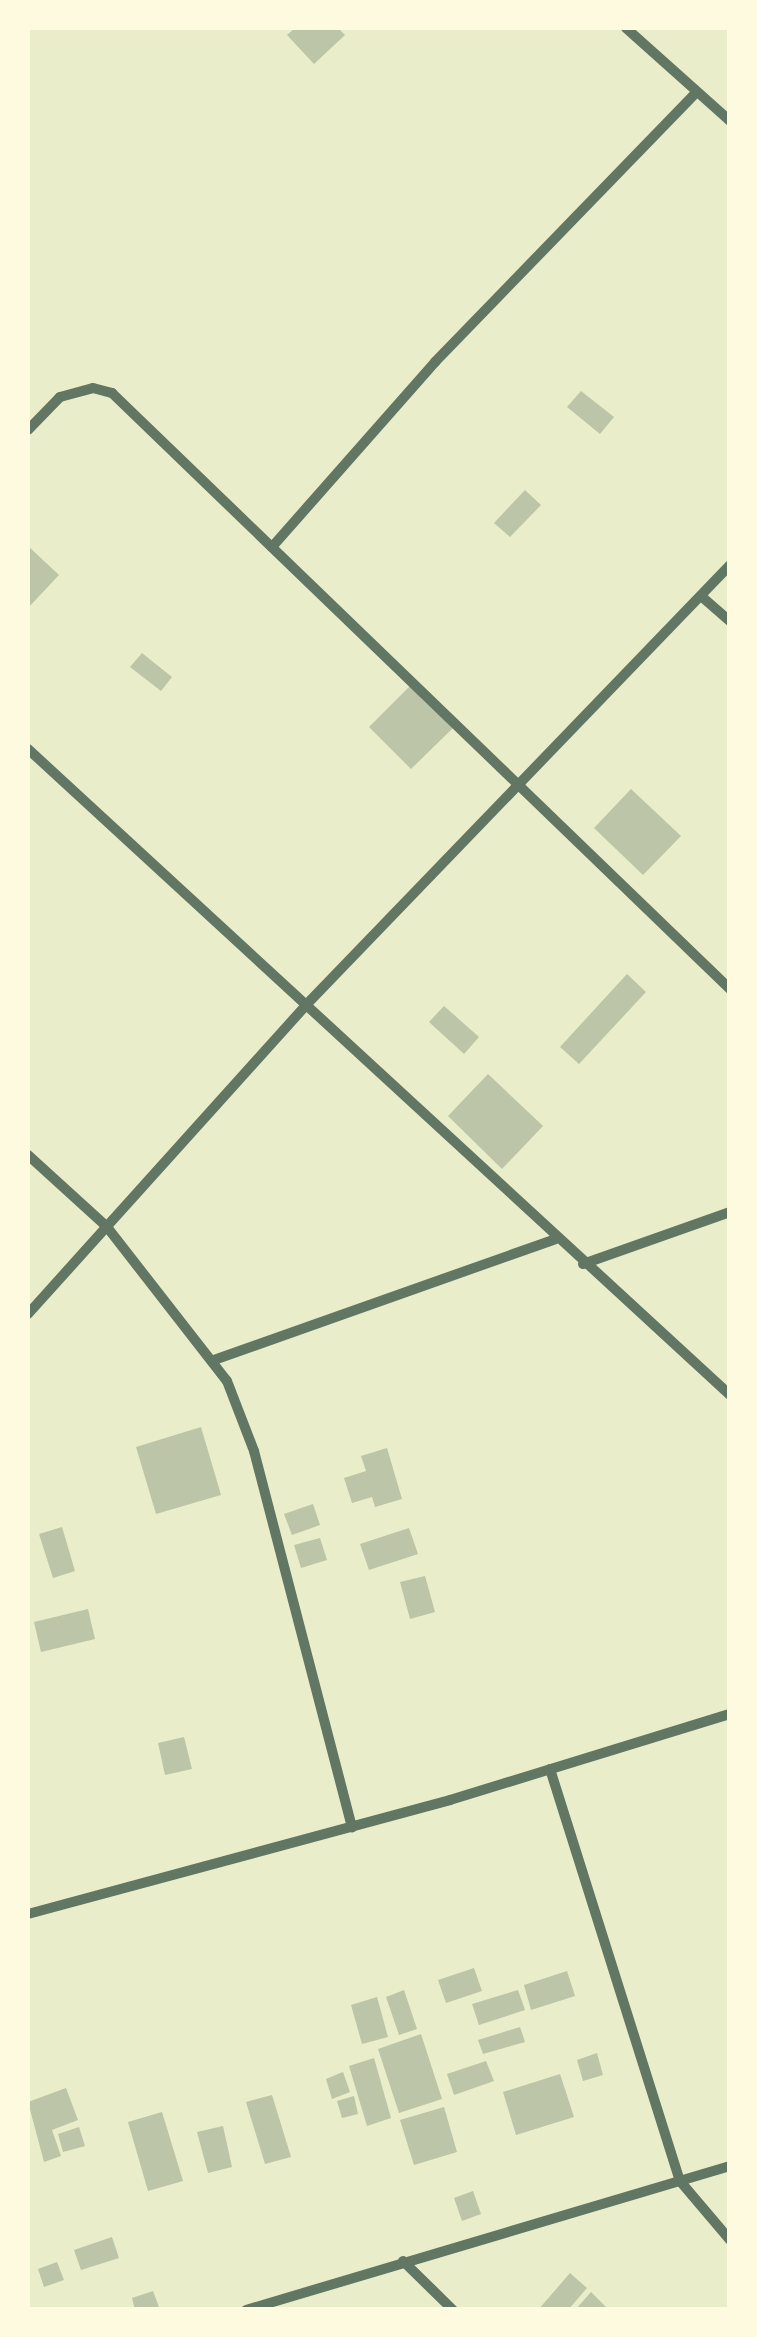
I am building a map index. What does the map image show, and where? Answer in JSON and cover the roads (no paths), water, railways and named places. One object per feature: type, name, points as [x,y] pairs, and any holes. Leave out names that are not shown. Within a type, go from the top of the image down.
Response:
[{"type":"street","points":[[626,28],[730,121]]},
{"type":"street","points":[[272,547],[434,362],[696,93]]},
{"type":"street","points":[[28,430],[60,397],[93,388],[112,393],[520,781],[730,989]]},
{"type":"street","points":[[28,1314],[307,1004],[730,565]]},
{"type":"street","points":[[701,596],[730,622]]},
{"type":"street","points":[[28,749],[307,1004],[555,1239],[730,1395]]},
{"type":"street","points":[[28,1156],[107,1227],[214,1360],[254,1452],[352,1827]]},
{"type":"street","points":[[583,1264],[730,1212]]},
{"type":"street","points":[[214,1360],[555,1239]]},
{"type":"street","points":[[28,1914],[352,1827],[730,1714]]},
{"type":"street","points":[[550,1769],[680,2181],[730,2240]]},
{"type":"street","points":[[246,2310],[730,2166]]},
{"type":"street","points":[[404,2261],[453,2310]]}]
